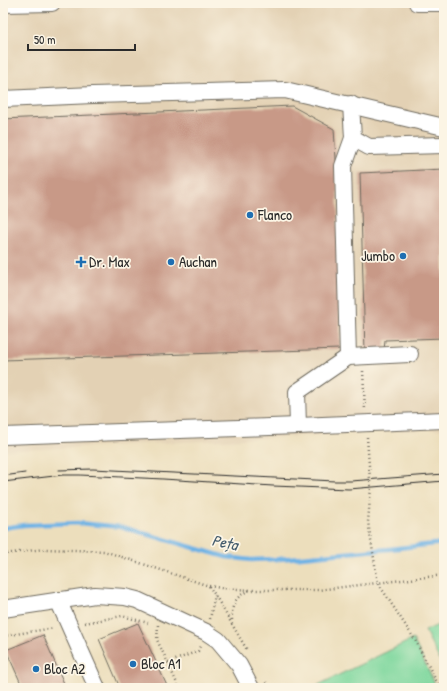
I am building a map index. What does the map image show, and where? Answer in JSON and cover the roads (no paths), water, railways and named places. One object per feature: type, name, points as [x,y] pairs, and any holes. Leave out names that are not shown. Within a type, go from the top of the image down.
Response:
[{"type":"street","points":[[3,4],[52,3]]},
{"type":"street","points":[[417,3],[444,3]]},
{"type":"street","points":[[3,99],[285,90],[351,104],[444,127]]},
{"type":"street","points":[[348,357],[343,166],[353,138],[351,104]]},
{"type":"street","points":[[353,138],[369,147],[444,145]]},
{"type":"street","points":[[298,426],[297,392],[348,357],[410,354]]},
{"type":"street","points":[[3,436],[444,420]]},
{"type":"street","points":[[3,609],[58,600],[95,596],[125,596],[137,600],[206,632],[218,640],[239,666],[258,685]]},
{"type":"street","points":[[58,600],[97,688]]},
{"type":"waterway","name":"Peța","points":[[3,528],[24,525],[78,523],[122,527],[226,557],[251,560],[279,559],[444,543]]},
{"type":"tram line","points":[[59,470],[93,469],[335,481],[444,474]]},
{"type":"tram line","points":[[3,476],[25,473]]},
{"type":"tram line","points":[[3,482],[63,475],[80,475],[349,489],[444,481]]},
{"type":"place","name":"Flanco","points":[[250,215]]},
{"type":"place","name":"Jumbo","points":[[403,256]]},
{"type":"place","name":"Dr. Max","points":[[81,262]]},
{"type":"place","name":"Auchan","points":[[171,262]]},
{"type":"place","name":"Bloc A1","points":[[133,664]]},
{"type":"place","name":"Bloc A2","points":[[36,669]]}]
